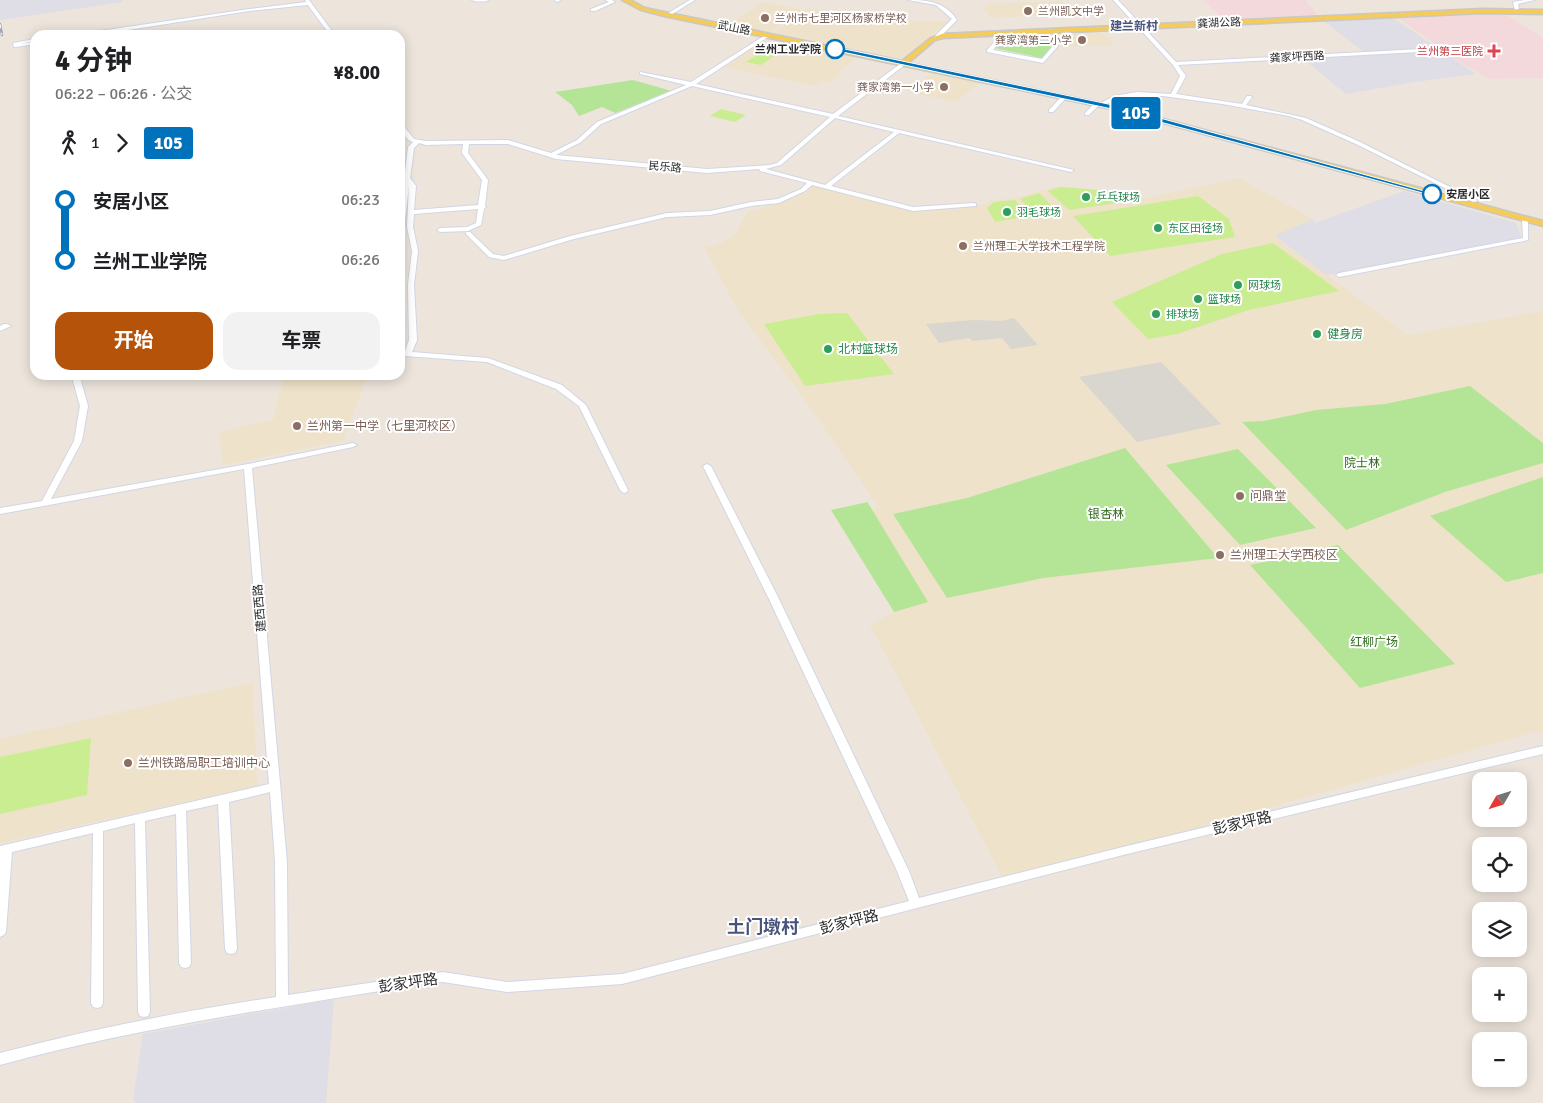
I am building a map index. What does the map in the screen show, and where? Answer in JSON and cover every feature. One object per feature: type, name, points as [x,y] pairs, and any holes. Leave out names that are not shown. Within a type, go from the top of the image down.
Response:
[{"type":"main road","name":"武山路","points":[[624,0],[643,9],[667,15],[904,63]]},
{"type":"main road","name":"龚湖公路","points":[[937,37],[999,36],[1140,27],[1517,10],[1543,12]]},
{"type":"main road","points":[[904,63],[937,37]]},
{"type":"main road","points":[[904,63],[1102,103],[1543,224]]},
{"type":"main road","points":[[904,63],[921,64],[1102,103],[1543,219]]},
{"type":"street","points":[[474,0],[487,0]]},
{"type":"street","points":[[593,10],[613,2],[607,0]]},
{"type":"street","points":[[667,15],[693,0]]},
{"type":"street","points":[[910,0],[937,4],[954,18],[952,23],[937,37]]},
{"type":"street","points":[[1115,0],[1175,64],[1183,76],[1173,94]]},
{"type":"street","points":[[1517,10],[1515,3],[1534,0]]},
{"type":"street","points":[[109,30],[249,10],[267,10],[308,2],[329,30]]},
{"type":"street","points":[[114,30],[125,28]]},
{"type":"street","points":[[551,156],[579,141],[592,128],[609,118],[690,85],[769,35]]},
{"type":"street","points":[[1047,35],[1053,42],[1056,46],[1043,60],[989,51],[999,36],[1047,35]]},
{"type":"street","points":[[994,45],[1053,42]]},
{"type":"street","points":[[16,45],[30,43]]},
{"type":"street","name":"龚家坪西路","points":[[1175,64],[1419,50]]},
{"type":"street","name":"民乐路","points":[[416,142],[508,142],[551,156],[707,171],[754,168],[779,164],[833,117],[904,63]]},
{"type":"street","points":[[642,73],[1071,170]]},
{"type":"street","points":[[1087,114],[1102,103],[1157,93],[1243,106],[1304,119],[1475,201]]},
{"type":"street","points":[[1051,110],[1065,96]]},
{"type":"street","points":[[1243,106],[1249,97]]},
{"type":"street","points":[[405,130],[416,142],[411,147],[405,195]]},
{"type":"street","points":[[826,187],[897,132]]},
{"type":"street","points":[[440,230],[475,227],[479,224],[483,207],[485,180],[465,153],[466,143]]},
{"type":"street","points":[[754,168],[913,209],[974,206]]},
{"type":"street","points":[[407,178],[413,186],[410,227],[415,251],[411,285],[413,340],[408,354],[488,360],[559,387],[582,405],[624,490]]},
{"type":"street","points":[[468,233],[491,256],[504,258],[572,237],[667,215],[710,212],[779,201],[803,190],[811,183]]},
{"type":"street","points":[[412,212],[483,207]]},
{"type":"street","points":[[1339,275],[1526,239],[1525,219]]},
{"type":"street","points":[[45,503],[78,440],[84,406],[77,380]]},
{"type":"street","points":[[0,511],[353,445]]},
{"type":"street","name":"建西西路","points":[[248,466],[281,862],[282,1002]]},
{"type":"street","points":[[707,466],[772,597],[903,872],[916,905]]},
{"type":"street","name":"彭家坪路","points":[[0,1059],[49,1045],[174,1017],[443,977],[507,987],[622,979],[1127,850],[1543,750]]},
{"type":"street","points":[[0,932],[3,849],[274,786]]},
{"type":"street","points":[[223,798],[231,950]]},
{"type":"street","points":[[181,808],[186,963]]},
{"type":"street","points":[[140,818],[144,1012]]},
{"type":"street","points":[[97,1003],[98,828]]},
{"type":"shaded area","points":[[0,0],[122,0],[123,2],[0,20]]},
{"type":"shaded area","points":[[1203,0],[1306,0],[1319,17],[1227,22]]},
{"type":"shaded area","name":"兰州凯文中学","points":[[1061,1],[1073,14],[991,18],[983,7],[987,7],[985,4]]},
{"type":"shaded area","name":"兰州市七里河区杨家桥学校","points":[[763,2],[804,10],[767,34],[725,26]]},
{"type":"shaded area","name":"兰州工业学院","points":[[808,8],[842,15],[870,13],[915,21],[949,21],[902,59],[773,33]]},
{"type":"shaded area","name":"兰州第三医院","points":[[1502,12],[1543,38],[1543,78],[1489,79],[1463,64],[1397,17]]},
{"type":"shaded area","points":[[1393,18],[1476,74],[1346,94],[1300,56],[1364,52],[1324,21]]},
{"type":"shaded area","name":"龚家湾第二小学","points":[[1103,33],[1114,45],[1060,47],[1051,35]]},
{"type":"shaded area","points":[[761,43],[797,50],[805,44],[860,55],[837,73],[842,74],[831,83],[823,81],[815,86],[724,67]]},
{"type":"shaded area","name":"龚家湾第一小学","points":[[931,73],[979,83],[956,102],[908,92]]},
{"type":"shaded area","name":"兰州理工大学西校区","points":[[1239,178],[1313,219],[1274,236],[1408,335],[1543,311],[1543,730],[1005,882],[870,625],[921,599],[871,511],[878,506],[802,396],[738,311],[704,247],[716,245],[733,237],[748,212],[783,202],[801,191],[807,183],[906,207],[983,205],[990,200],[1010,199],[1060,186],[1112,191],[1136,200]]},
{"type":"shaded area","points":[[1404,191],[1516,223],[1522,239],[1326,275],[1274,235],[1313,219],[1315,223]]},
{"type":"shaded area","points":[[1014,318],[1038,345],[1011,349],[1002,338],[973,341],[969,338],[939,343],[926,324],[974,320],[1001,321]]},
{"type":"shaded area","points":[[1161,362],[1222,424],[1137,442],[1079,377]]},
{"type":"shaded area","name":"兰州第一中学（七里河校区）","points":[[283,380],[366,380],[343,441],[223,465],[219,432],[273,420]]},
{"type":"shaded area","name":"兰州铁路局职工培训中心","points":[[253,682],[257,786],[0,843],[0,739]]},
{"type":"shaded area","points":[[334,999],[326,1103],[137,1103],[133,1100],[143,1034]]},
{"type":"green space","points":[[1049,44],[1052,48],[1042,60],[1033,58],[1033,56],[994,48],[996,46]]},
{"type":"green space","points":[[766,49],[780,52],[761,65],[746,62]]},
{"type":"green space","points":[[633,80],[672,91],[615,113],[602,107],[579,116],[572,105],[555,92]]},
{"type":"green space","points":[[721,109],[746,115],[735,122],[710,116]]},
{"type":"green space","name":"乒乓球场","points":[[1060,187],[1112,191],[1124,202],[1069,210],[1048,191]]},
{"type":"green space","points":[[1039,193],[1058,212],[1035,215],[1020,199]]},
{"type":"green space","name":"东区田径场","points":[[1198,196],[1229,219],[1235,237],[1110,256],[1073,216]]},
{"type":"green space","name":"羽毛球场","points":[[1015,200],[1029,216],[995,222],[987,208],[994,202]]},
{"type":"green space","points":[[1273,243],[1339,291],[1249,310],[1177,334],[1148,339],[1112,302],[1222,254]]},
{"type":"green space","name":"北村篮球场","points":[[847,313],[894,374],[805,386],[764,324],[819,314]]},
{"type":"green space","name":"院士林","points":[[1470,386],[1543,443],[1543,463],[1445,492],[1346,530],[1242,422],[1264,421],[1316,410],[1385,404]]},
{"type":"green space","name":"银杏林","points":[[1125,448],[1218,558],[1043,578],[947,598],[893,514],[967,498]]},
{"type":"green space","name":"问鼎堂","points":[[1238,449],[1316,528],[1240,545],[1166,465]]},
{"type":"green space","points":[[1543,477],[1543,573],[1506,582],[1430,516]]},
{"type":"green space","points":[[868,502],[928,602],[894,612],[831,510]]},
{"type":"green space","name":"红柳广场","points":[[1338,545],[1455,664],[1360,688],[1250,565]]},
{"type":"green space","points":[[91,738],[87,795],[0,814],[0,757]]},
{"type":"railway","points":[[0,24],[2,35]]},
{"type":"bus line","name":"105","points":[[835,49],[1076,98],[1432,194]]},
{"type":"place","name":"兰州凯文中学","points":[[1028,11]]},
{"type":"place","name":"兰州市七里河区杨家桥学校","points":[[765,18]]},
{"type":"place","name":"龚家湾第二小学","points":[[1082,40]]},
{"type":"place","name":"兰州工业学院","points":[[835,49]]},
{"type":"place","name":"兰州第三医院","points":[[1494,51]]},
{"type":"place","name":"龚家湾第一小学","points":[[944,87]]},
{"type":"place","name":"安居小区","points":[[1432,194]]},
{"type":"place","name":"乒乓球场","points":[[1086,197]]},
{"type":"place","name":"羽毛球场","points":[[1007,212]]},
{"type":"place","name":"东区田径场","points":[[1158,228]]},
{"type":"place","name":"兰州理工大学技术工程学院","points":[[963,246]]},
{"type":"place","name":"网球场","points":[[1238,285]]},
{"type":"place","name":"篮球场","points":[[1198,299]]},
{"type":"place","name":"排球场","points":[[1156,314]]},
{"type":"place","name":"健身房","points":[[1317,334]]},
{"type":"place","name":"北村篮球场","points":[[828,349]]},
{"type":"place","name":"兰州第一中学（七里河校区）","points":[[297,426]]},
{"type":"place","name":"问鼎堂","points":[[1240,496]]},
{"type":"place","name":"兰州理工大学西校区","points":[[1220,555]]},
{"type":"place","name":"兰州铁路局职工培训中心","points":[[128,763]]},
{"type":"district","name":"建兰新村","points":[[1134,26]]},
{"type":"district","name":"土门墩村","points":[[763,927]]}]
